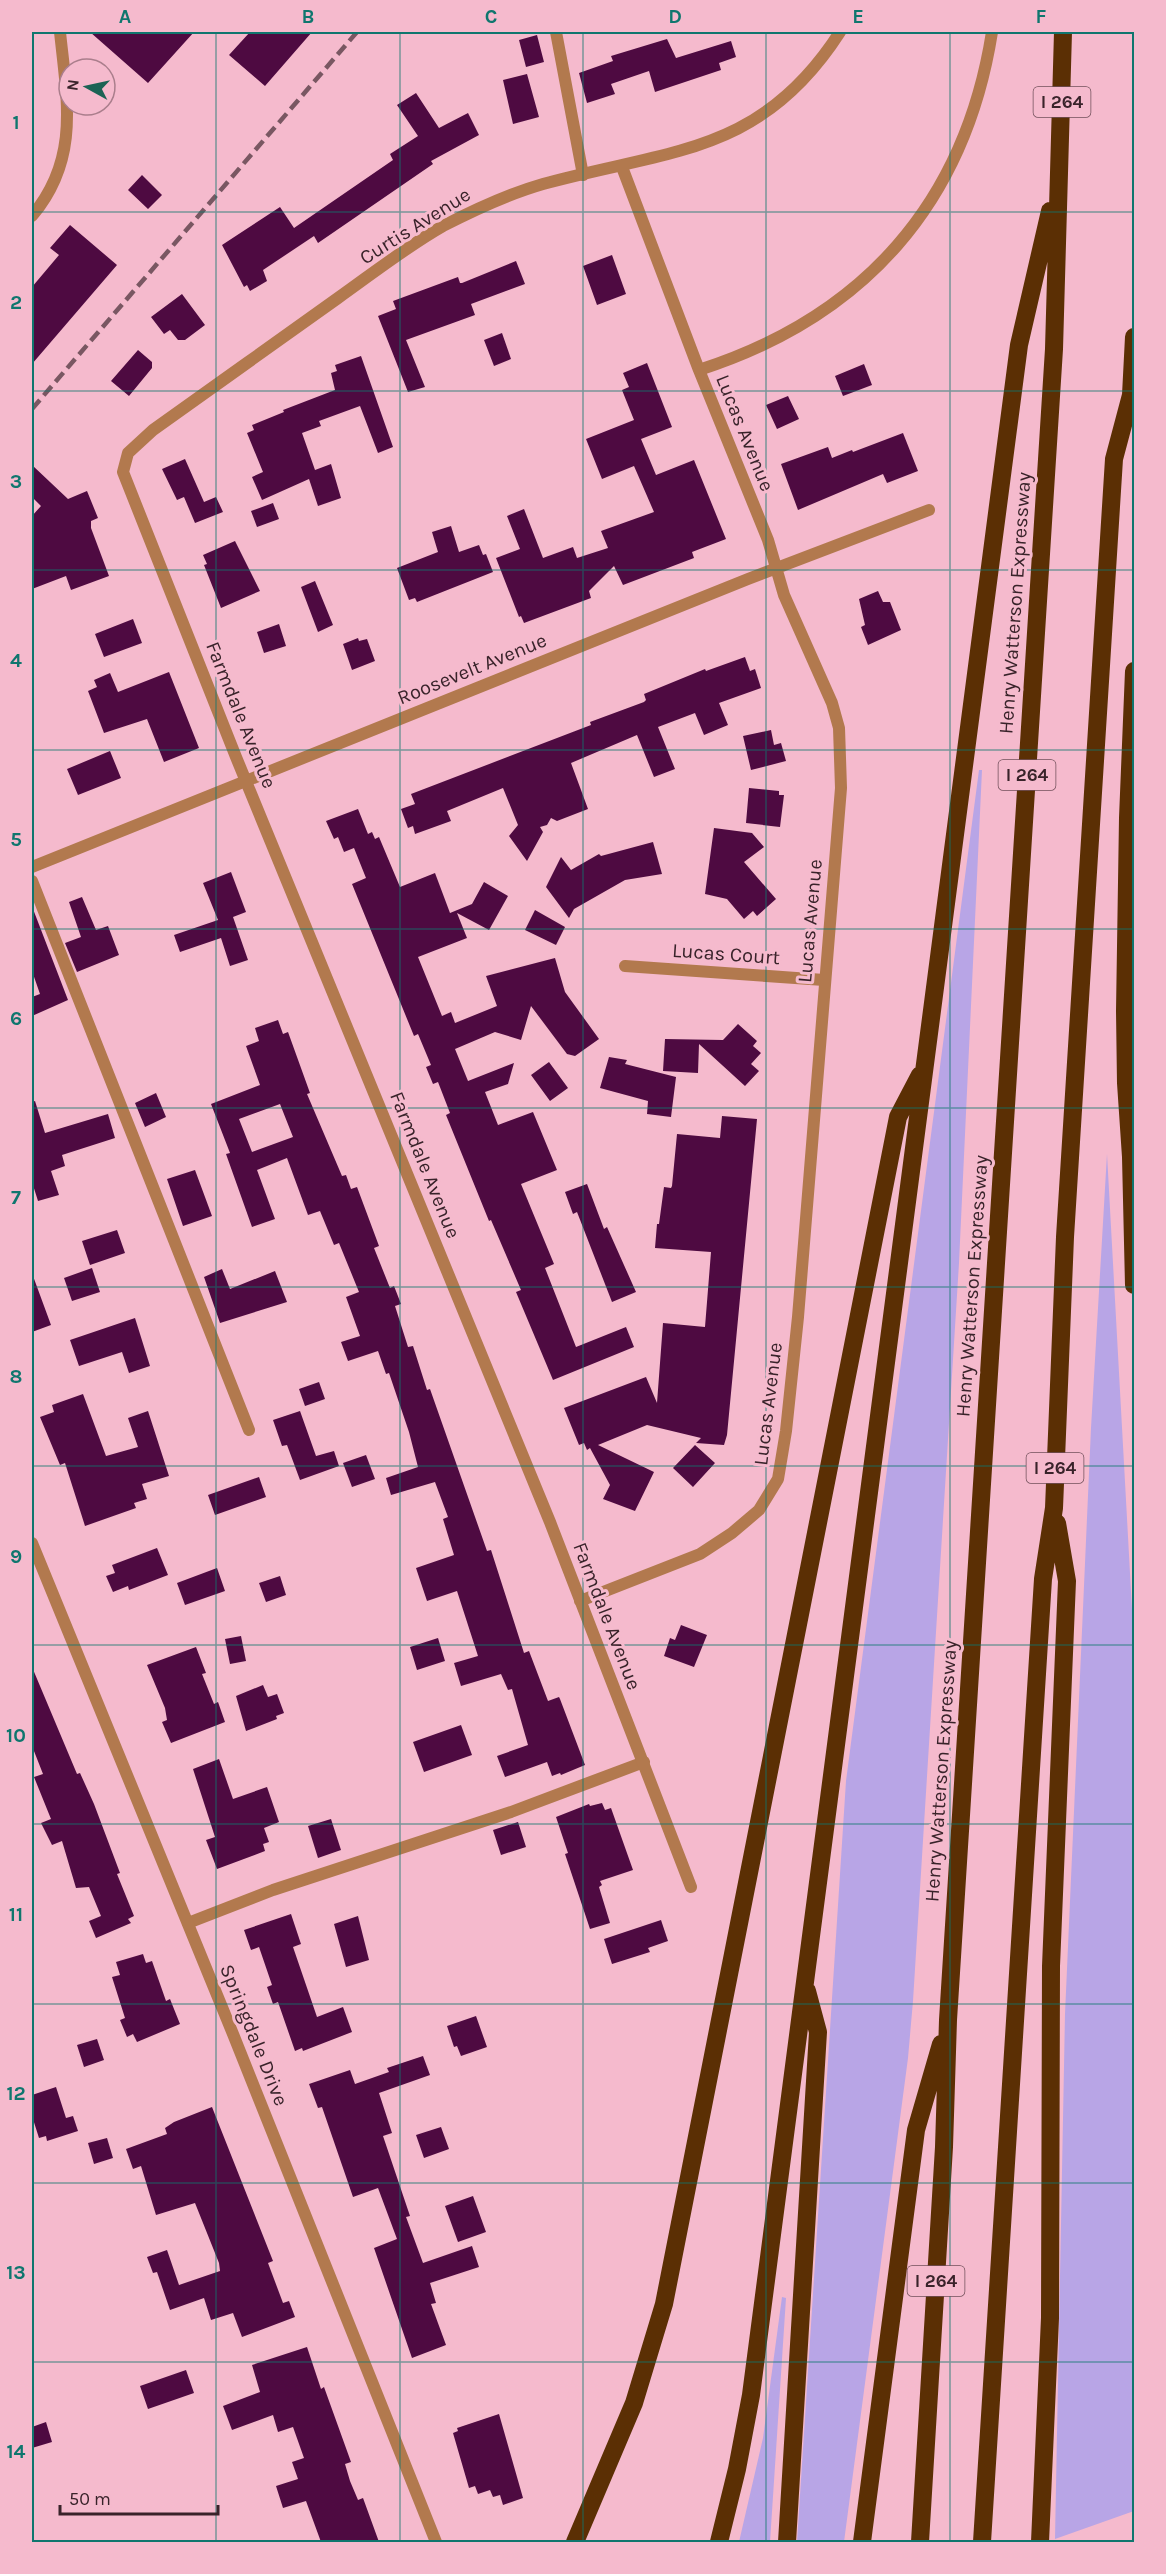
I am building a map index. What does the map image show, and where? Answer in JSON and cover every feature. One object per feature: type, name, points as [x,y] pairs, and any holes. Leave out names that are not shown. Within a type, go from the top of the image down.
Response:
[{"type":"highway","name":"Henry Watterson Expressway","points":[[920,2542],[943,2159],[948,2020],[1054,349],[1063,32]]},
{"type":"highway","points":[[719,2542],[737,2469],[751,2395],[1019,345],[1059,172]]},
{"type":"highway","name":"I 264","points":[[982,2542],[1043,1579],[1054,1508],[1065,1238],[1114,459],[1131,395],[1134,337]]},
{"type":"highway","points":[[1131,395],[1134,414]]},
{"type":"highway","points":[[1134,671],[1128,830],[1125,1023],[1134,1285]]},
{"type":"highway","points":[[575,2542],[634,2403],[664,2304],[898,1117],[926,1062]]},
{"type":"highway","points":[[1040,2542],[1050,2318],[1051,1966],[1067,1581],[1054,1508]]},
{"type":"highway","points":[[787,2542],[818,2032],[804,1981]]},
{"type":"highway","points":[[862,2542],[916,2130],[948,2020]]},
{"type":"street","points":[[32,216],[55,181],[66,145],[68,104],[60,32]]},
{"type":"street","points":[[556,32],[583,175]]},
{"type":"street","name":"Curtis Avenue","points":[[125,459],[153,430],[441,228],[496,199],[544,184],[622,167],[712,141],[751,122],[774,106],[808,75],[840,32]]},
{"type":"street","points":[[699,370],[730,360],[811,319],[859,285],[911,229],[953,164],[969,128],[985,74],[992,32]]},
{"type":"street","name":"Lucas Avenue","points":[[580,1601],[700,1554],[732,1533],[759,1509],[778,1479],[786,1431],[798,1317],[841,788],[839,728],[832,703],[784,594],[777,568],[622,167]]},
{"type":"street","name":"Farmdale Avenue","points":[[125,459],[123,472],[130,493],[580,1601],[691,1887]]},
{"type":"street","name":"Roosevelt Avenue","points":[[32,867],[777,568],[929,510]]},
{"type":"street","points":[[32,881],[249,1430]]},
{"type":"street","name":"Lucas Court","points":[[625,966],[824,980]]},
{"type":"street","name":"Springdale Drive","points":[[32,1543],[188,1923],[436,2542]]},
{"type":"street","points":[[188,1923],[273,1890],[511,1812],[644,1762]]},
{"type":"shaded area","points":[[979,770],[982,770],[959,1263],[908,2058],[844,2542],[797,2542],[846,1781]]},
{"type":"shaded area","points":[[1107,1154],[1134,1646],[1134,2511],[1055,2539],[1065,2014],[1091,1428]]},
{"type":"shaded area","points":[[782,2297],[786,2298],[770,2542],[739,2542],[763,2438]]},
{"type":"building","points":[[90,32],[194,32],[148,83]]},
{"type":"building","points":[[250,32],[312,32],[265,86],[229,55]]},
{"type":"building","points":[[537,35],[544,62],[526,67],[519,40]]},
{"type":"building","points":[[667,39],[676,58],[731,41],[736,57],[719,63],[721,70],[655,92],[649,71],[611,84],[615,94],[587,103],[579,73],[613,61],[611,56]]},
{"type":"building","points":[[527,74],[539,117],[513,124],[503,80]]},
{"type":"building","points":[[416,93],[439,128],[468,113],[479,135],[431,161],[433,164],[318,243],[314,236],[263,270],[267,281],[250,291],[247,285],[244,287],[222,245],[280,207],[294,228],[393,160],[390,154],[418,136],[397,105]]},
{"type":"building","points":[[142,175],[162,195],[148,209],[128,190]]},
{"type":"building","points":[[70,225],[117,265],[32,364],[32,287],[59,255],[50,248]]},
{"type":"building","points":[[612,255],[626,294],[597,305],[583,266]]},
{"type":"building","points":[[516,261],[525,284],[471,304],[475,315],[406,340],[425,387],[408,392],[378,316],[396,309],[393,301],[458,277],[462,283]]},
{"type":"building","points":[[182,294],[205,325],[185,340],[178,340],[170,330],[164,334],[151,317]]},
{"type":"building","points":[[502,333],[511,359],[494,366],[484,340]]},
{"type":"building","points":[[138,350],[152,362],[152,368],[129,396],[111,381]]},
{"type":"building","points":[[361,356],[393,447],[378,453],[360,406],[319,421],[321,426],[302,433],[315,470],[331,464],[341,498],[318,506],[309,479],[262,500],[252,477],[263,472],[247,433],[254,430],[252,425],[335,390],[331,373],[337,371],[335,365]]},
{"type":"building","points":[[647,363],[672,427],[641,439],[656,475],[694,460],[726,539],[692,552],[694,558],[623,585],[614,566],[589,591],[591,598],[524,623],[521,616],[519,617],[496,558],[520,549],[507,516],[524,509],[543,558],[573,547],[577,558],[608,548],[601,531],[654,512],[634,466],[602,479],[586,439],[634,420],[622,390],[629,387],[623,373]]},
{"type":"building","points":[[864,364],[872,385],[843,396],[835,376]]},
{"type":"building","points":[[788,396],[799,419],[777,429],[766,405]]},
{"type":"building","points":[[903,433],[918,471],[887,483],[883,474],[798,510],[781,464],[828,447],[832,458]]},
{"type":"building","points":[[185,459],[204,502],[216,497],[223,512],[195,523],[184,497],[177,500],[162,469]]},
{"type":"building","points":[[32,465],[68,499],[87,491],[98,518],[91,521],[91,528],[109,576],[71,590],[66,576],[32,589],[32,516],[41,506],[32,497]]},
{"type":"building","points":[[273,503],[279,519],[257,527],[251,511]]},
{"type":"building","points":[[451,526],[459,552],[479,545],[483,555],[486,554],[493,572],[417,602],[415,598],[409,600],[397,568],[438,552],[432,532]]},
{"type":"building","points":[[235,541],[260,591],[221,608],[204,565],[207,564],[203,555]]},
{"type":"building","points":[[315,581],[333,625],[318,632],[301,587]]},
{"type":"building","points":[[878,591],[883,602],[890,602],[901,630],[868,645],[861,627],[865,625],[859,599]]},
{"type":"building","points":[[133,619],[142,643],[104,657],[95,634]]},
{"type":"building","points":[[279,624],[286,646],[264,653],[257,632]]},
{"type":"building","points":[[358,638],[359,641],[367,639],[375,661],[352,670],[343,644]]},
{"type":"building","points":[[745,657],[750,671],[755,669],[761,688],[719,703],[728,725],[704,735],[695,713],[658,727],[675,769],[654,777],[637,735],[571,763],[588,809],[557,821],[551,818],[547,825],[540,827],[543,832],[527,861],[509,836],[518,825],[503,788],[447,811],[451,821],[415,834],[413,826],[408,828],[401,809],[415,804],[411,794],[591,725],[590,722],[644,702],[646,700],[644,694],[705,669],[706,671]]},
{"type":"building","points":[[169,672],[199,748],[164,762],[147,719],[104,733],[88,691],[97,687],[94,680],[110,673],[118,692]]},
{"type":"building","points":[[771,730],[774,745],[781,743],[786,761],[751,770],[743,736]]},
{"type":"building","points":[[110,751],[121,778],[78,795],[67,769]]},
{"type":"building","points":[[749,788],[779,791],[779,795],[784,795],[780,827],[746,823]]},
{"type":"building","points":[[358,809],[368,834],[372,832],[375,839],[379,837],[400,887],[435,873],[450,913],[472,904],[484,882],[508,896],[489,930],[457,913],[467,938],[418,957],[442,1016],[451,1012],[455,1023],[497,1006],[486,976],[555,958],[565,992],[599,1039],[575,1056],[567,1054],[531,1006],[521,1040],[495,1032],[455,1049],[468,1081],[514,1063],[508,1084],[485,1092],[498,1125],[533,1112],[557,1170],[521,1184],[554,1264],[545,1268],[576,1347],[626,1327],[634,1347],[553,1380],[516,1292],[521,1290],[491,1220],[489,1221],[446,1115],[450,1113],[438,1082],[433,1084],[426,1067],[431,1065],[418,1034],[414,1036],[352,884],[366,878],[354,848],[344,852],[338,837],[334,839],[326,821]]},
{"type":"building","points":[[714,828],[752,833],[764,847],[744,862],[776,899],[757,916],[753,911],[744,919],[727,899],[705,894]]},
{"type":"building","points":[[653,842],[662,874],[625,880],[574,909],[569,918],[546,887],[561,857],[571,870],[599,854],[601,856]]},
{"type":"building","points":[[231,872],[246,912],[233,917],[248,960],[230,966],[221,938],[180,952],[174,935],[218,920],[203,883]]},
{"type":"building","points":[[82,897],[96,930],[108,926],[119,955],[77,972],[65,943],[81,937],[69,902]]},
{"type":"building","points":[[33,909],[68,1000],[32,1016],[32,997],[40,994],[32,971]]},
{"type":"building","points":[[535,910],[565,927],[556,945],[525,930]]},
{"type":"building","points":[[278,1020],[283,1034],[288,1032],[310,1093],[307,1094],[342,1176],[346,1175],[351,1189],[357,1187],[379,1246],[374,1248],[390,1288],[394,1286],[401,1304],[395,1306],[408,1347],[413,1346],[427,1390],[430,1389],[487,1551],[491,1550],[524,1653],[529,1651],[548,1701],[559,1697],[585,1765],[561,1775],[560,1773],[552,1776],[547,1762],[505,1777],[497,1756],[528,1745],[512,1689],[508,1690],[501,1674],[461,1686],[454,1663],[478,1656],[457,1591],[427,1601],[416,1568],[454,1555],[443,1519],[448,1517],[435,1482],[391,1495],[386,1478],[418,1467],[409,1432],[389,1373],[386,1374],[378,1351],[348,1361],[341,1342],[360,1336],[346,1297],[359,1292],[339,1243],[334,1245],[320,1211],[308,1215],[287,1158],[257,1170],[275,1219],[252,1227],[226,1154],[230,1153],[211,1104],[260,1085],[246,1046],[259,1041],[255,1028]],"holes":[[[280,1104],[293,1137],[252,1152],[239,1119]]]},
{"type":"building","points":[[738,1024],[757,1041],[753,1046],[761,1053],[751,1064],[759,1071],[745,1086],[699,1044],[698,1073],[663,1071],[665,1039],[723,1040]]},
{"type":"building","points":[[609,1057],[627,1060],[625,1064],[676,1077],[671,1117],[647,1114],[648,1101],[600,1088]]},
{"type":"building","points":[[549,1062],[568,1088],[550,1101],[531,1075]]},
{"type":"building","points":[[156,1093],[166,1117],[145,1127],[135,1103]]},
{"type":"building","points":[[35,1101],[45,1133],[108,1114],[115,1138],[62,1155],[65,1166],[51,1171],[59,1195],[38,1201],[32,1182],[32,1102]]},
{"type":"building","points":[[722,1116],[757,1119],[727,1435],[724,1445],[696,1443],[701,1438],[647,1425],[598,1445],[654,1472],[635,1511],[603,1499],[610,1485],[590,1448],[587,1450],[584,1443],[579,1445],[564,1408],[646,1377],[657,1403],[663,1323],[705,1327],[711,1252],[655,1248],[664,1187],[671,1188],[672,1186],[677,1134],[720,1138]]},
{"type":"building","points":[[195,1170],[212,1216],[183,1226],[167,1179]]},
{"type":"building","points":[[587,1184],[604,1229],[607,1227],[636,1292],[612,1302],[577,1212],[573,1214],[565,1192]]},
{"type":"building","points":[[117,1230],[125,1253],[90,1265],[82,1241]]},
{"type":"building","points":[[92,1268],[100,1292],[72,1301],[64,1278]]},
{"type":"building","points":[[222,1269],[230,1289],[275,1271],[287,1302],[220,1323],[204,1277]]},
{"type":"building","points":[[32,1277],[51,1325],[32,1332]]},
{"type":"building","points":[[135,1318],[150,1366],[129,1373],[122,1352],[79,1366],[70,1340]]},
{"type":"building","points":[[319,1382],[325,1399],[305,1406],[299,1389]]},
{"type":"building","points":[[83,1394],[106,1456],[138,1447],[128,1418],[148,1411],[169,1476],[142,1484],[147,1499],[134,1503],[136,1508],[85,1526],[65,1463],[60,1465],[40,1417],[54,1412],[52,1405]]},
{"type":"building","points":[[300,1411],[316,1456],[334,1451],[339,1466],[300,1480],[287,1445],[282,1446],[273,1420]]},
{"type":"building","points":[[695,1445],[715,1463],[693,1487],[673,1468]]},
{"type":"building","points":[[366,1455],[375,1479],[352,1487],[343,1463]]},
{"type":"building","points":[[259,1477],[266,1497],[215,1515],[208,1495]]},
{"type":"building","points":[[157,1548],[168,1575],[129,1590],[128,1586],[113,1592],[106,1576],[115,1573],[112,1565]]},
{"type":"building","points":[[217,1568],[225,1591],[185,1605],[177,1583]]},
{"type":"building","points":[[280,1576],[286,1595],[266,1602],[259,1583]]},
{"type":"building","points":[[681,1625],[707,1635],[694,1667],[664,1656],[670,1638],[675,1640]]},
{"type":"building","points":[[241,1636],[246,1661],[230,1664],[225,1639]]},
{"type":"building","points":[[438,1638],[445,1661],[417,1670],[410,1647]]},
{"type":"building","points":[[196,1647],[206,1673],[202,1674],[214,1704],[218,1702],[225,1722],[171,1743],[162,1722],[167,1720],[165,1708],[147,1665]]},
{"type":"building","points":[[32,1667],[77,1774],[80,1773],[94,1804],[120,1873],[117,1874],[134,1916],[128,1919],[131,1923],[96,1938],[89,1921],[101,1916],[89,1887],[76,1888],[62,1841],[52,1845],[41,1823],[51,1819],[34,1777],[43,1774],[32,1746]]},
{"type":"building","points":[[263,1685],[268,1697],[277,1694],[284,1713],[276,1716],[277,1719],[246,1731],[236,1696]]},
{"type":"building","points":[[461,1725],[472,1755],[424,1772],[413,1742]]},
{"type":"building","points":[[219,1759],[233,1799],[267,1787],[279,1822],[264,1828],[269,1842],[263,1844],[265,1851],[217,1869],[206,1840],[215,1837],[193,1769]]},
{"type":"building","points":[[602,1803],[605,1810],[611,1808],[633,1870],[600,1881],[602,1885],[599,1887],[610,1923],[590,1929],[565,1854],[568,1853],[556,1817],[589,1804],[590,1806]]},
{"type":"building","points":[[331,1819],[341,1850],[318,1858],[308,1826]]},
{"type":"building","points":[[518,1822],[526,1847],[501,1855],[493,1830]]},
{"type":"building","points":[[291,1914],[301,1944],[293,1947],[317,2017],[343,2007],[352,2032],[303,2051],[302,2048],[295,2051],[278,2002],[273,2004],[267,1987],[272,1985],[259,1947],[251,1950],[244,1930]]},
{"type":"building","points":[[358,1916],[369,1960],[346,1967],[334,1924]]},
{"type":"building","points":[[661,1920],[668,1941],[648,1948],[650,1952],[612,1964],[604,1939]]},
{"type":"building","points":[[143,1954],[146,1963],[152,1961],[166,2001],[170,1999],[180,2024],[137,2042],[133,2034],[127,2037],[120,2020],[125,2018],[112,1977],[120,1975],[116,1962]]},
{"type":"building","points":[[476,2016],[487,2047],[461,2056],[457,2046],[454,2047],[447,2026]]},
{"type":"building","points":[[97,2039],[104,2060],[84,2067],[77,2045]]},
{"type":"building","points":[[423,2056],[430,2075],[379,2093],[392,2133],[383,2136],[410,2216],[406,2217],[423,2263],[472,2246],[479,2267],[430,2283],[436,2303],[431,2304],[446,2345],[412,2358],[374,2248],[397,2239],[378,2188],[353,2197],[322,2107],[318,2108],[309,2084],[350,2070],[355,2084],[389,2072],[387,2068]]},
{"type":"building","points":[[56,2087],[66,2118],[73,2116],[78,2131],[47,2141],[46,2136],[39,2138],[32,2116],[32,2095]]},
{"type":"building","points":[[212,2107],[273,2261],[268,2263],[283,2303],[289,2301],[295,2317],[242,2337],[233,2313],[211,2320],[204,2298],[170,2310],[157,2272],[153,2273],[147,2257],[167,2250],[179,2285],[220,2271],[219,2263],[195,2203],[156,2215],[141,2166],[133,2169],[126,2149],[167,2134],[165,2128],[174,2122]]},
{"type":"building","points":[[441,2127],[449,2149],[424,2158],[416,2135]]},
{"type":"building","points":[[107,2138],[113,2158],[94,2164],[88,2143]]},
{"type":"building","points":[[473,2196],[486,2232],[458,2242],[445,2206]]},
{"type":"building","points":[[307,2347],[321,2389],[324,2387],[351,2462],[345,2464],[350,2481],[358,2500],[363,2498],[379,2542],[321,2542],[306,2501],[283,2508],[276,2486],[298,2479],[292,2462],[304,2458],[293,2427],[278,2432],[273,2415],[232,2430],[223,2406],[260,2392],[252,2365]]},
{"type":"building","points":[[186,2370],[194,2393],[148,2409],[140,2386]]},
{"type":"building","points":[[499,2414],[523,2498],[503,2505],[500,2495],[493,2497],[490,2490],[478,2494],[475,2486],[469,2488],[453,2433],[458,2431],[457,2428]]},
{"type":"building","points":[[46,2422],[52,2442],[32,2448],[32,2427]]},
{"type":"railway","points":[[32,409],[357,32]]}]
